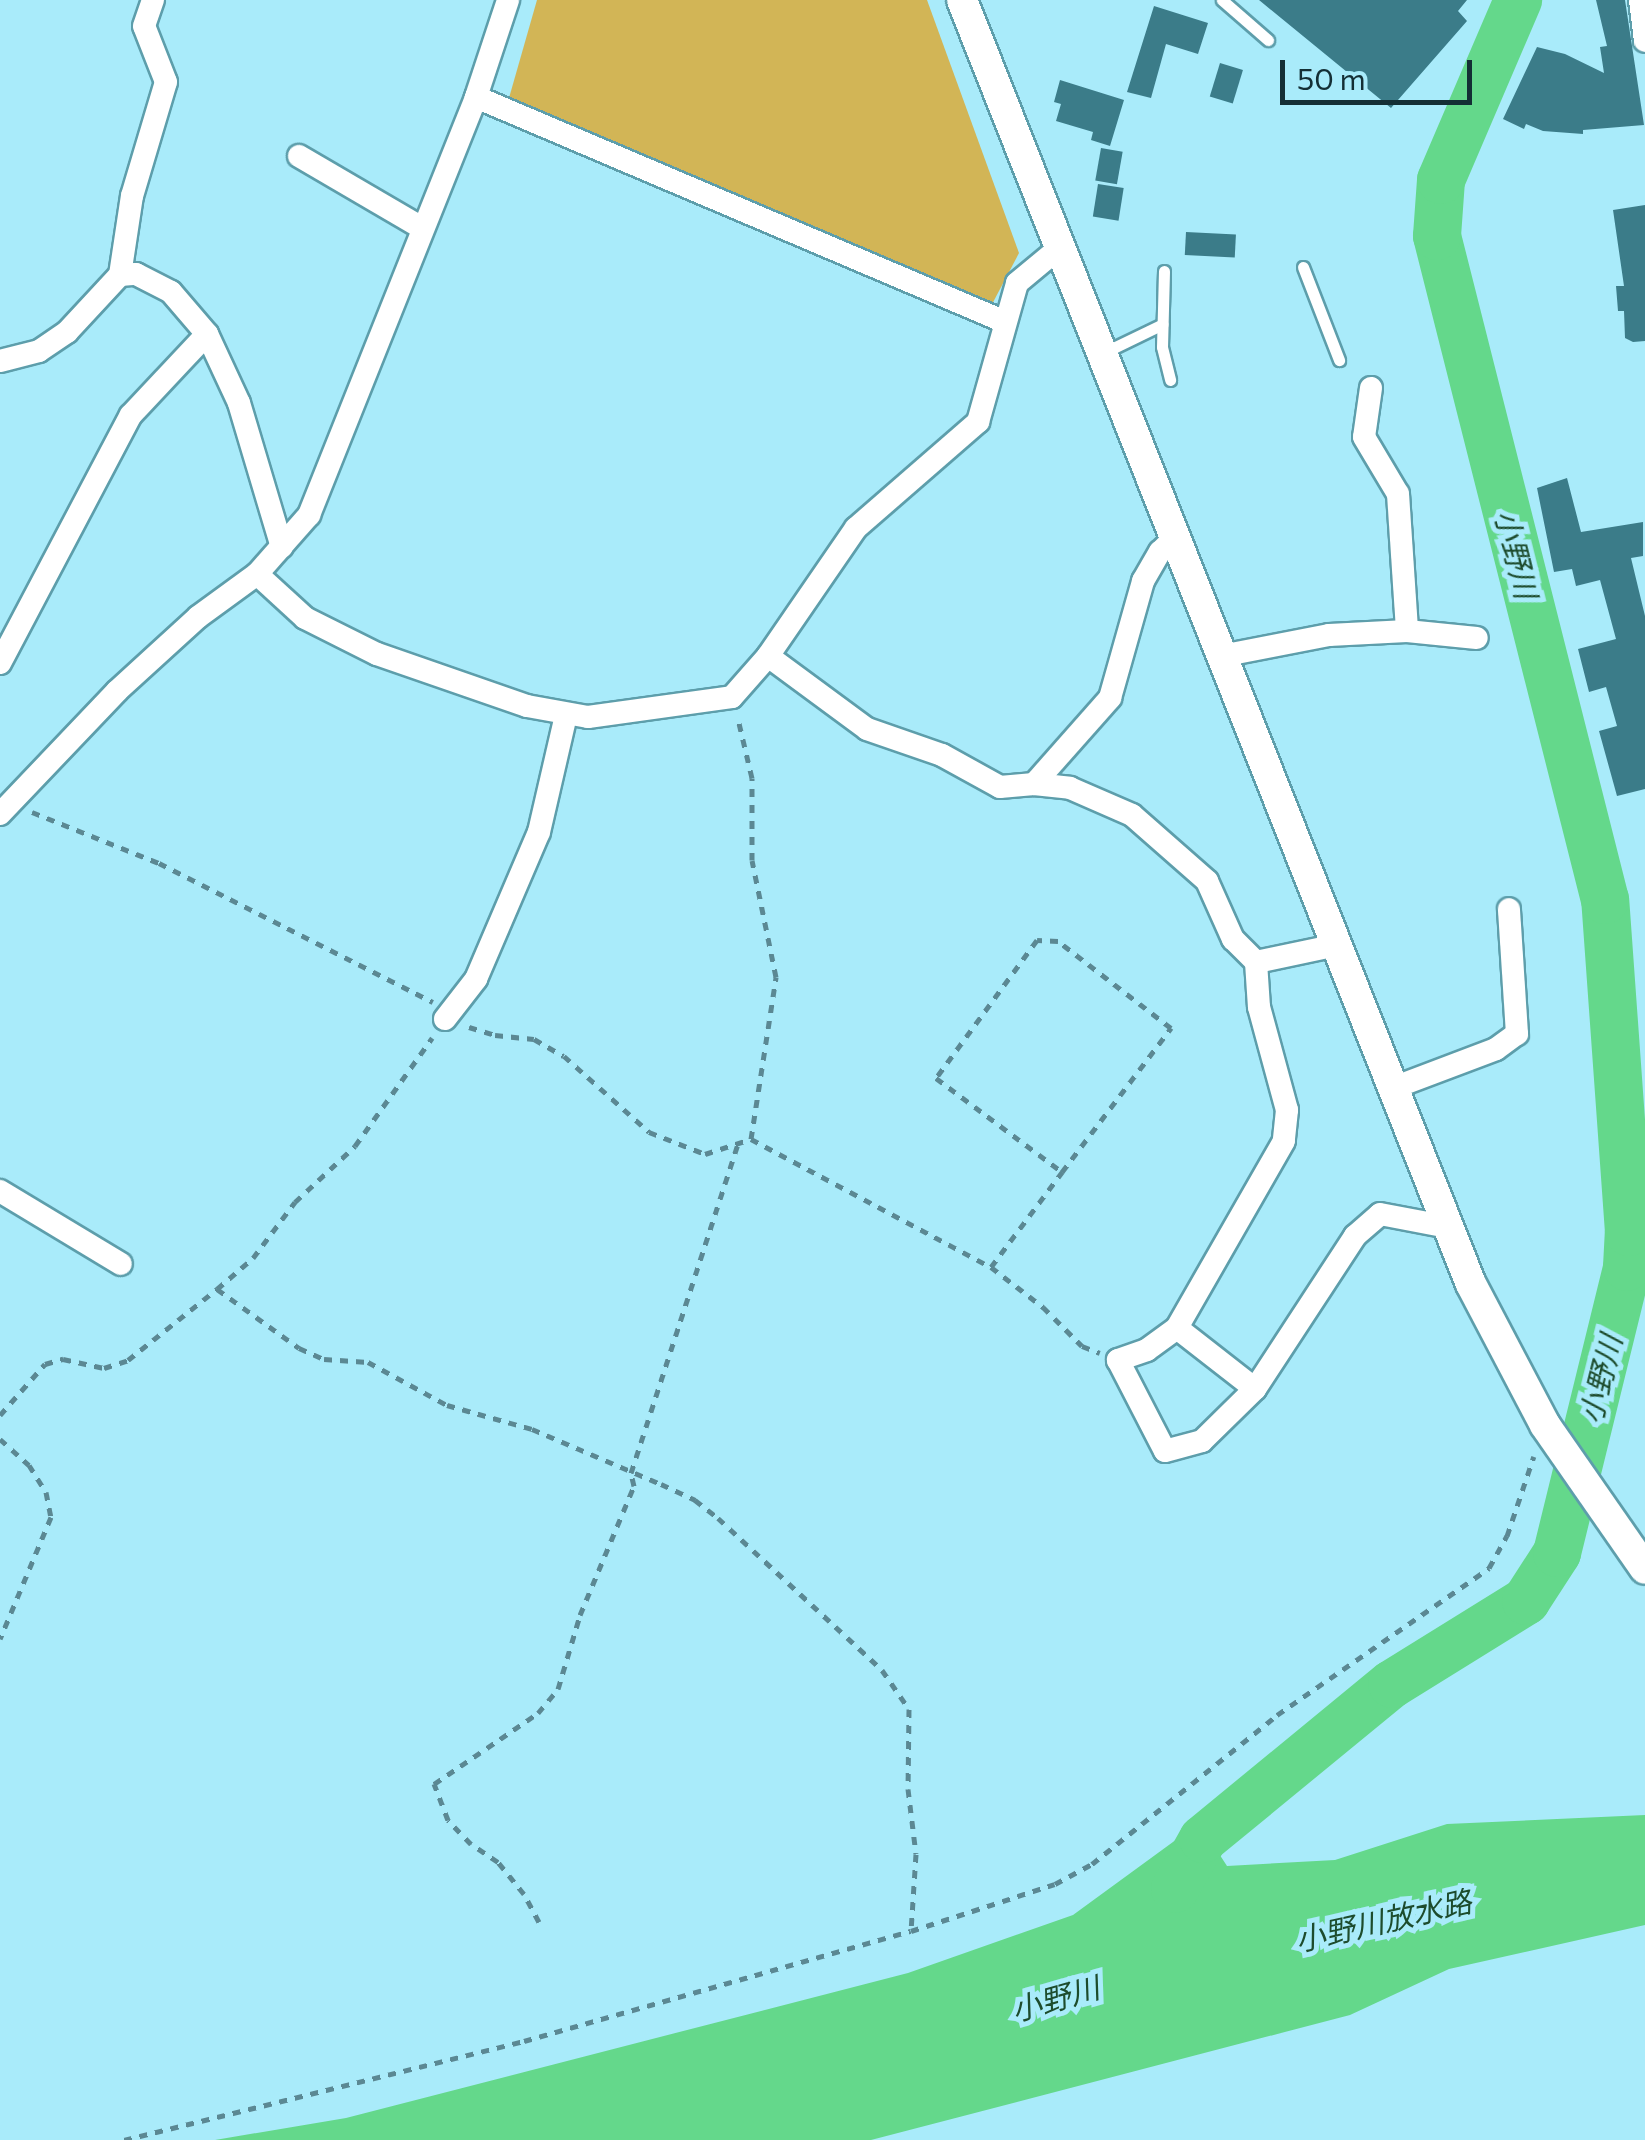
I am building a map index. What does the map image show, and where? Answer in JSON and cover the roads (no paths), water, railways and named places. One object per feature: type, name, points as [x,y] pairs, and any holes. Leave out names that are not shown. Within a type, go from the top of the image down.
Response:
[{"type":"street","points":[[0,361],[39,352],[66,332],[120,274],[132,196],[166,82],[144,26],[154,0]]},
{"type":"street","points":[[4,799],[198,617],[257,574],[310,516],[476,98],[508,0]]},
{"type":"street","points":[[962,0],[1472,1284],[1545,1426],[1645,1569]]},
{"type":"street","points":[[1640,0],[1645,41]]},
{"type":"street","points":[[476,98],[1003,320]]},
{"type":"street","points":[[299,156],[422,228]]},
{"type":"street","points":[[257,574],[306,618],[377,654],[566,715],[588,717],[732,697],[768,656],[856,528],[978,422],[1003,320],[1017,283],[1058,249]]},
{"type":"street","points":[[120,274],[136,274],[172,292],[207,334],[239,403],[282,546]]},
{"type":"street","points":[[0,663],[131,414],[207,334]]},
{"type":"street","points":[[1371,388],[1364,437],[1398,494],[1407,631]]},
{"type":"street","points":[[1034,784],[1110,698],[1144,581],[1160,552],[1176,536]]},
{"type":"street","points":[[1222,656],[1300,639],[1407,631],[1477,638]]},
{"type":"street","points":[[768,656],[866,730],[942,754],[1000,787],[1034,784],[1070,788],[1132,814],[1207,881],[1233,939],[1256,962],[1259,1007],[1287,1110],[1284,1141],[1177,1328],[1146,1350],[1118,1360],[1165,1451],[1202,1442],[1255,1389],[1355,1236],[1380,1214],[1448,1227]]},
{"type":"street","points":[[445,1019],[476,979],[539,832],[566,715]]},
{"type":"street","points":[[1394,1088],[1496,1050],[1517,1034],[1509,910]]},
{"type":"street","points":[[1256,962],[1338,945]]},
{"type":"street","points":[[0,1191],[121,1264]]},
{"type":"street","points":[[1177,1328],[1255,1389]]},
{"type":"lane","points":[[1222,0],[1268,40]]},
{"type":"lane","points":[[1303,267],[1339,360]]},
{"type":"lane","points":[[1164,271],[1162,347],[1170,380]]},
{"type":"lane","points":[[1101,354],[1163,324]]},
{"type":"water","name":"小野川放水路","points":[[1645,1815],[1645,1925],[1449,1969],[1350,2015],[871,2140],[215,2140],[346,2118],[908,1973],[1073,1915],[1199,1823],[1227,1866],[1335,1860],[1447,1824]]},
{"type":"waterway","name":"小野川","points":[[1175,1889],[1203,1839],[1392,1684],[1526,1601],[1557,1553],[1627,1267],[1629,1232],[1605,900],[1437,236],[1441,180],[1518,0]]}]
